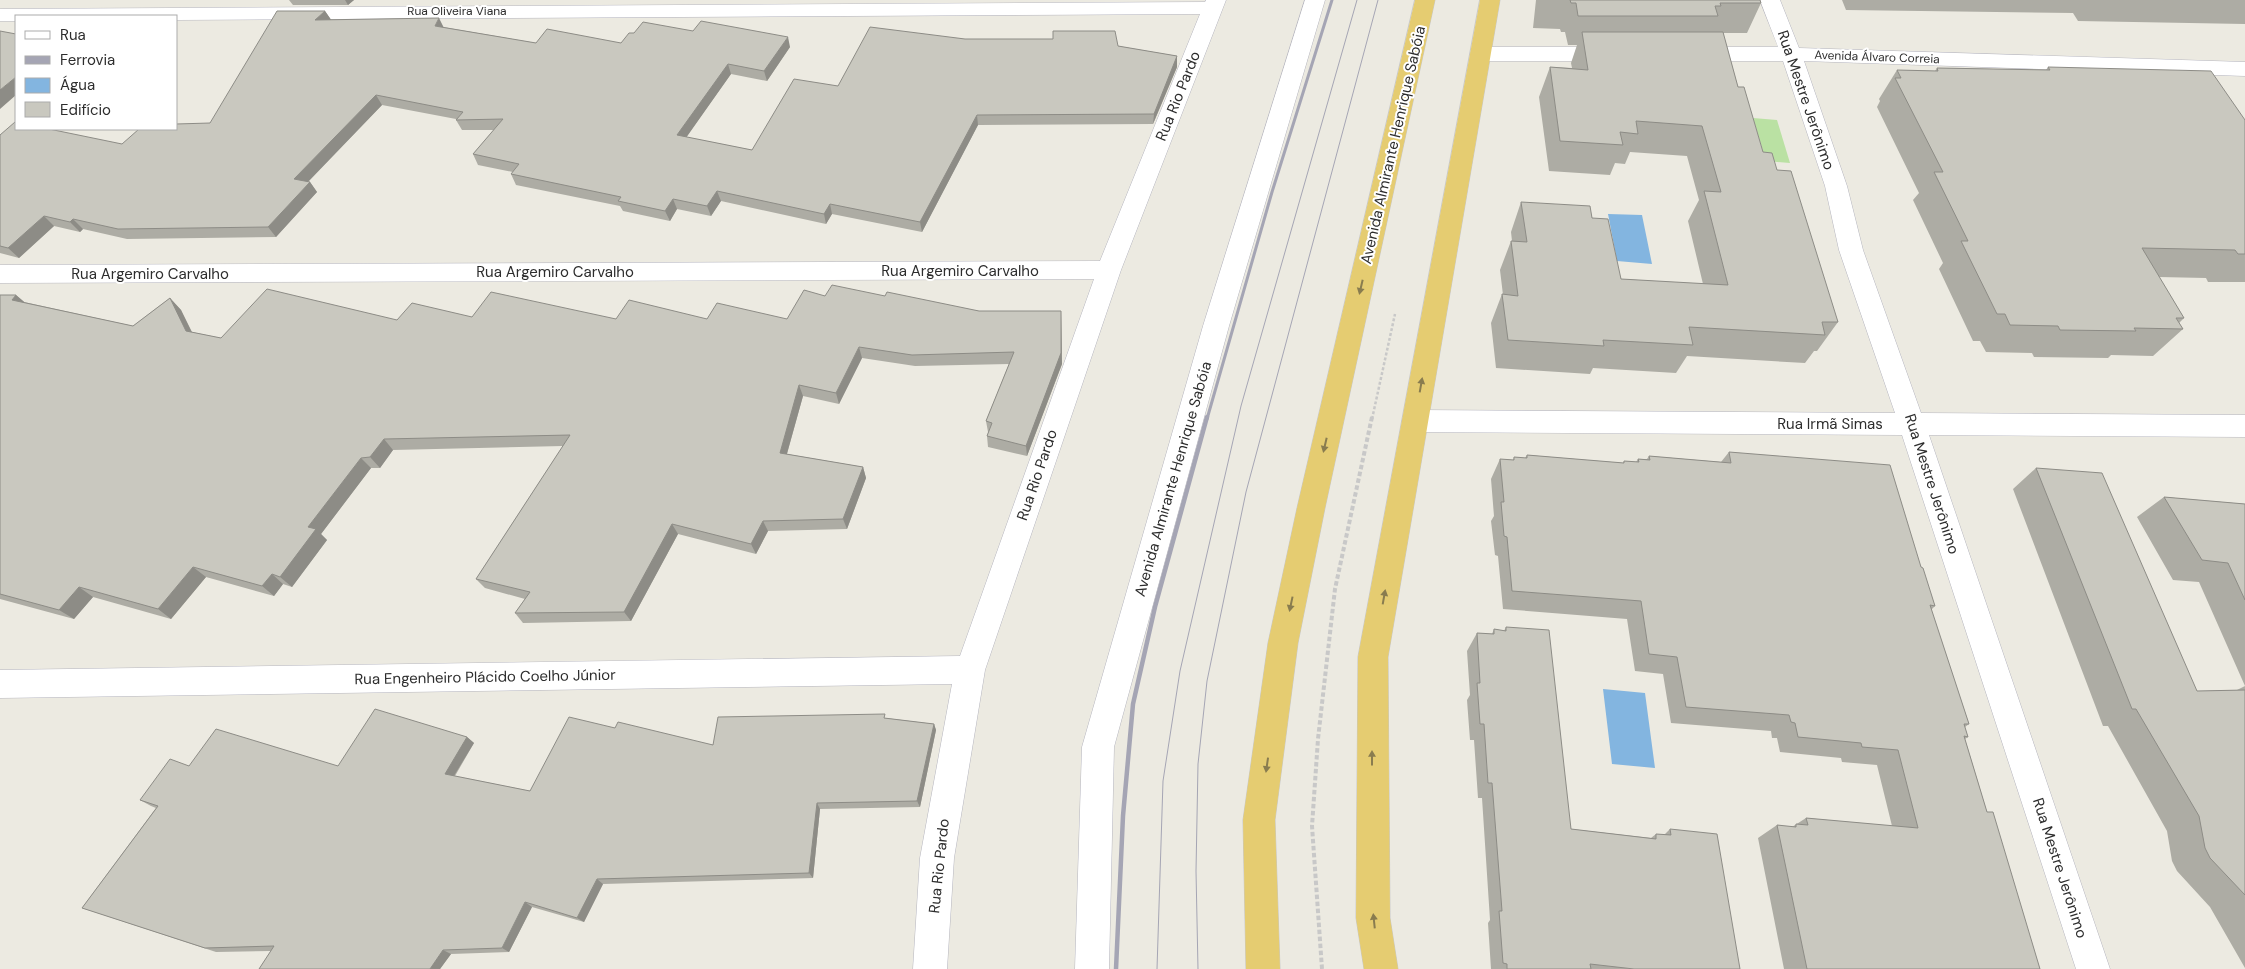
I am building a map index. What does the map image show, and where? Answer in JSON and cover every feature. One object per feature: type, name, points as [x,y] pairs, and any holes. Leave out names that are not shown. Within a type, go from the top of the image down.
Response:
[{"type":"highway","name":"Avenida Almirante Henrique Sabóia","points":[[1263,969],[1260,820],[1283,643],[1426,0]]},
{"type":"highway","points":[[1381,969],[1373,918],[1373,657],[1490,0]]},
{"type":"street","name":"Avenida Almirante Henrique Sabóia","points":[[1092,969],[1098,747],[1216,326],[1315,0]]},
{"type":"street","name":"Rua Mestre Jerônimo","points":[[1770,0],[1791,54],[1836,186],[1851,250],[1912,424],[2093,969]]},
{"type":"street","name":"Rua Oliveira Viana","points":[[0,15],[154,10],[1215,4]]},
{"type":"street","name":"Rua Rio Pardo","points":[[930,969],[937,858],[970,670],[1109,270],[1215,4]]},
{"type":"street","points":[[1480,54],[1630,54]]},
{"type":"street","name":"Avenida Álvaro Correia","points":[[1668,54],[1791,54],[2245,69]]},
{"type":"street","name":"Rua Argemiro Carvalho","points":[[0,274],[1109,270]]},
{"type":"street","name":"Rua Irmã Simas","points":[[1415,421],[2245,426]]},
{"type":"street","name":"Rua Engenheiro Plácido Coelho Júnior","points":[[0,684],[970,670]]},
{"type":"green space","points":[[1753,118],[1777,120],[1790,163],[1766,161]]},
{"type":"water","points":[[1608,214],[1642,215],[1652,264],[1617,261]]},
{"type":"water","points":[[1603,689],[1645,693],[1655,768],[1612,764]]},
{"type":"building","points":[[1570,0],[1760,0],[1761,3],[1720,3],[1721,6],[1715,6],[1718,16],[1578,16],[1576,3],[1571,3]]},
{"type":"building","points":[[277,11],[325,11],[315,20],[439,18],[435,26],[536,43],[547,29],[621,43],[629,33],[634,33],[643,22],[693,31],[701,21],[788,37],[764,71],[728,64],[677,135],[752,150],[794,79],[838,86],[870,27],[965,39],[1053,39],[1053,31],[1115,31],[1118,46],[1177,56],[1154,114],[977,115],[920,222],[830,204],[824,214],[717,191],[707,206],[673,199],[665,211],[618,201],[621,197],[511,174],[519,164],[473,154],[503,119],[456,120],[463,112],[376,95],[294,179],[310,182],[268,227],[118,229],[73,219],[70,222],[44,216],[8,248],[0,246],[0,135],[15,122],[15,130],[54,130],[122,144],[138,130],[178,130],[178,124],[210,123]]},
{"type":"building","points":[[0,31],[15,34],[15,78],[0,90]]},
{"type":"building","points":[[1582,32],[1723,32],[1738,87],[1744,87],[1763,152],[1772,153],[1777,170],[1791,171],[1838,322],[1822,322],[1825,335],[1689,327],[1693,345],[1603,340],[1604,346],[1508,340],[1502,294],[1518,296],[1511,241],[1527,242],[1521,202],[1590,206],[1592,218],[1608,219],[1621,279],[1728,285],[1704,191],[1721,192],[1702,126],[1636,121],[1638,134],[1620,132],[1623,145],[1560,141],[1550,67],[1588,70]]},
{"type":"building","points":[[2048,67],[2211,71],[2245,120],[2245,254],[2238,254],[2235,250],[2142,248],[2184,318],[2176,318],[2183,329],[2134,328],[2136,331],[2060,330],[2058,326],[2010,325],[2005,314],[1997,314],[1961,241],[1968,241],[1934,172],[1943,172],[1895,78],[1901,78],[1897,70],[1938,71],[1937,68],[2050,70]]},
{"type":"building","points":[[832,285],[885,296],[887,292],[979,311],[1061,311],[1061,353],[1026,446],[987,436],[992,423],[986,421],[1014,352],[912,355],[859,347],[836,393],[799,385],[780,453],[863,467],[843,519],[763,521],[751,544],[672,524],[624,612],[515,613],[530,592],[476,579],[570,435],[384,439],[370,457],[361,458],[308,527],[316,529],[280,577],[272,574],[262,586],[193,567],[158,609],[79,587],[59,610],[0,594],[0,295],[16,295],[12,300],[133,326],[170,298],[186,331],[221,338],[267,289],[397,320],[412,303],[472,317],[491,292],[616,319],[629,300],[707,319],[717,303],[787,319],[804,290],[825,296]]},
{"type":"building","points":[[1729,452],[1890,465],[1935,606],[1930,605],[1969,724],[1964,724],[1968,737],[1964,736],[1987,812],[1993,812],[2040,969],[1807,969],[1777,825],[1796,827],[1796,824],[1808,825],[1806,818],[1918,828],[1898,750],[1862,747],[1861,743],[1798,737],[1795,723],[1791,722],[1789,715],[1686,707],[1677,657],[1649,654],[1641,601],[1512,591],[1507,537],[1504,536],[1501,502],[1504,502],[1500,459],[1514,460],[1514,457],[1527,458],[1527,455],[1624,463],[1624,461],[1639,462],[1638,459],[1650,460],[1649,456],[1731,463]]},
{"type":"building","points":[[2036,468],[2102,473],[2197,691],[2245,690],[2245,895],[2210,858],[2205,848],[2199,816],[2136,709],[2132,709]]},
{"type":"building","points":[[2164,497],[2245,504],[2245,600],[2228,563],[2202,560]]},
{"type":"building","points":[[1506,627],[1549,630],[1571,829],[1656,839],[1656,834],[1671,835],[1670,829],[1717,834],[1740,969],[1634,969],[1590,964],[1591,969],[1507,969],[1507,964],[1503,963],[1499,911],[1502,911],[1492,783],[1488,783],[1484,724],[1480,724],[1477,683],[1480,683],[1477,633],[1494,634],[1494,629],[1506,631]]},
{"type":"building","points":[[375,709],[467,737],[445,774],[530,791],[569,717],[615,728],[618,722],[713,745],[718,717],[885,714],[884,718],[934,724],[917,801],[817,803],[809,873],[597,879],[577,918],[525,902],[502,948],[443,950],[430,969],[259,969],[274,946],[205,948],[82,908],[158,806],[140,800],[170,759],[189,766],[216,729],[338,766]]},
{"type":"tram line","points":[[1157,969],[1163,781],[1180,671],[1241,406],[1357,0]]},
{"type":"tram line","points":[[1198,969],[1196,871],[1198,764],[1207,681],[1246,492],[1378,0]]},
{"type":"railway","points":[[1207,419],[1272,192],[1332,0]]},
{"type":"railway","points":[[1116,969],[1123,816],[1133,704],[1155,607],[1207,417]]}]
